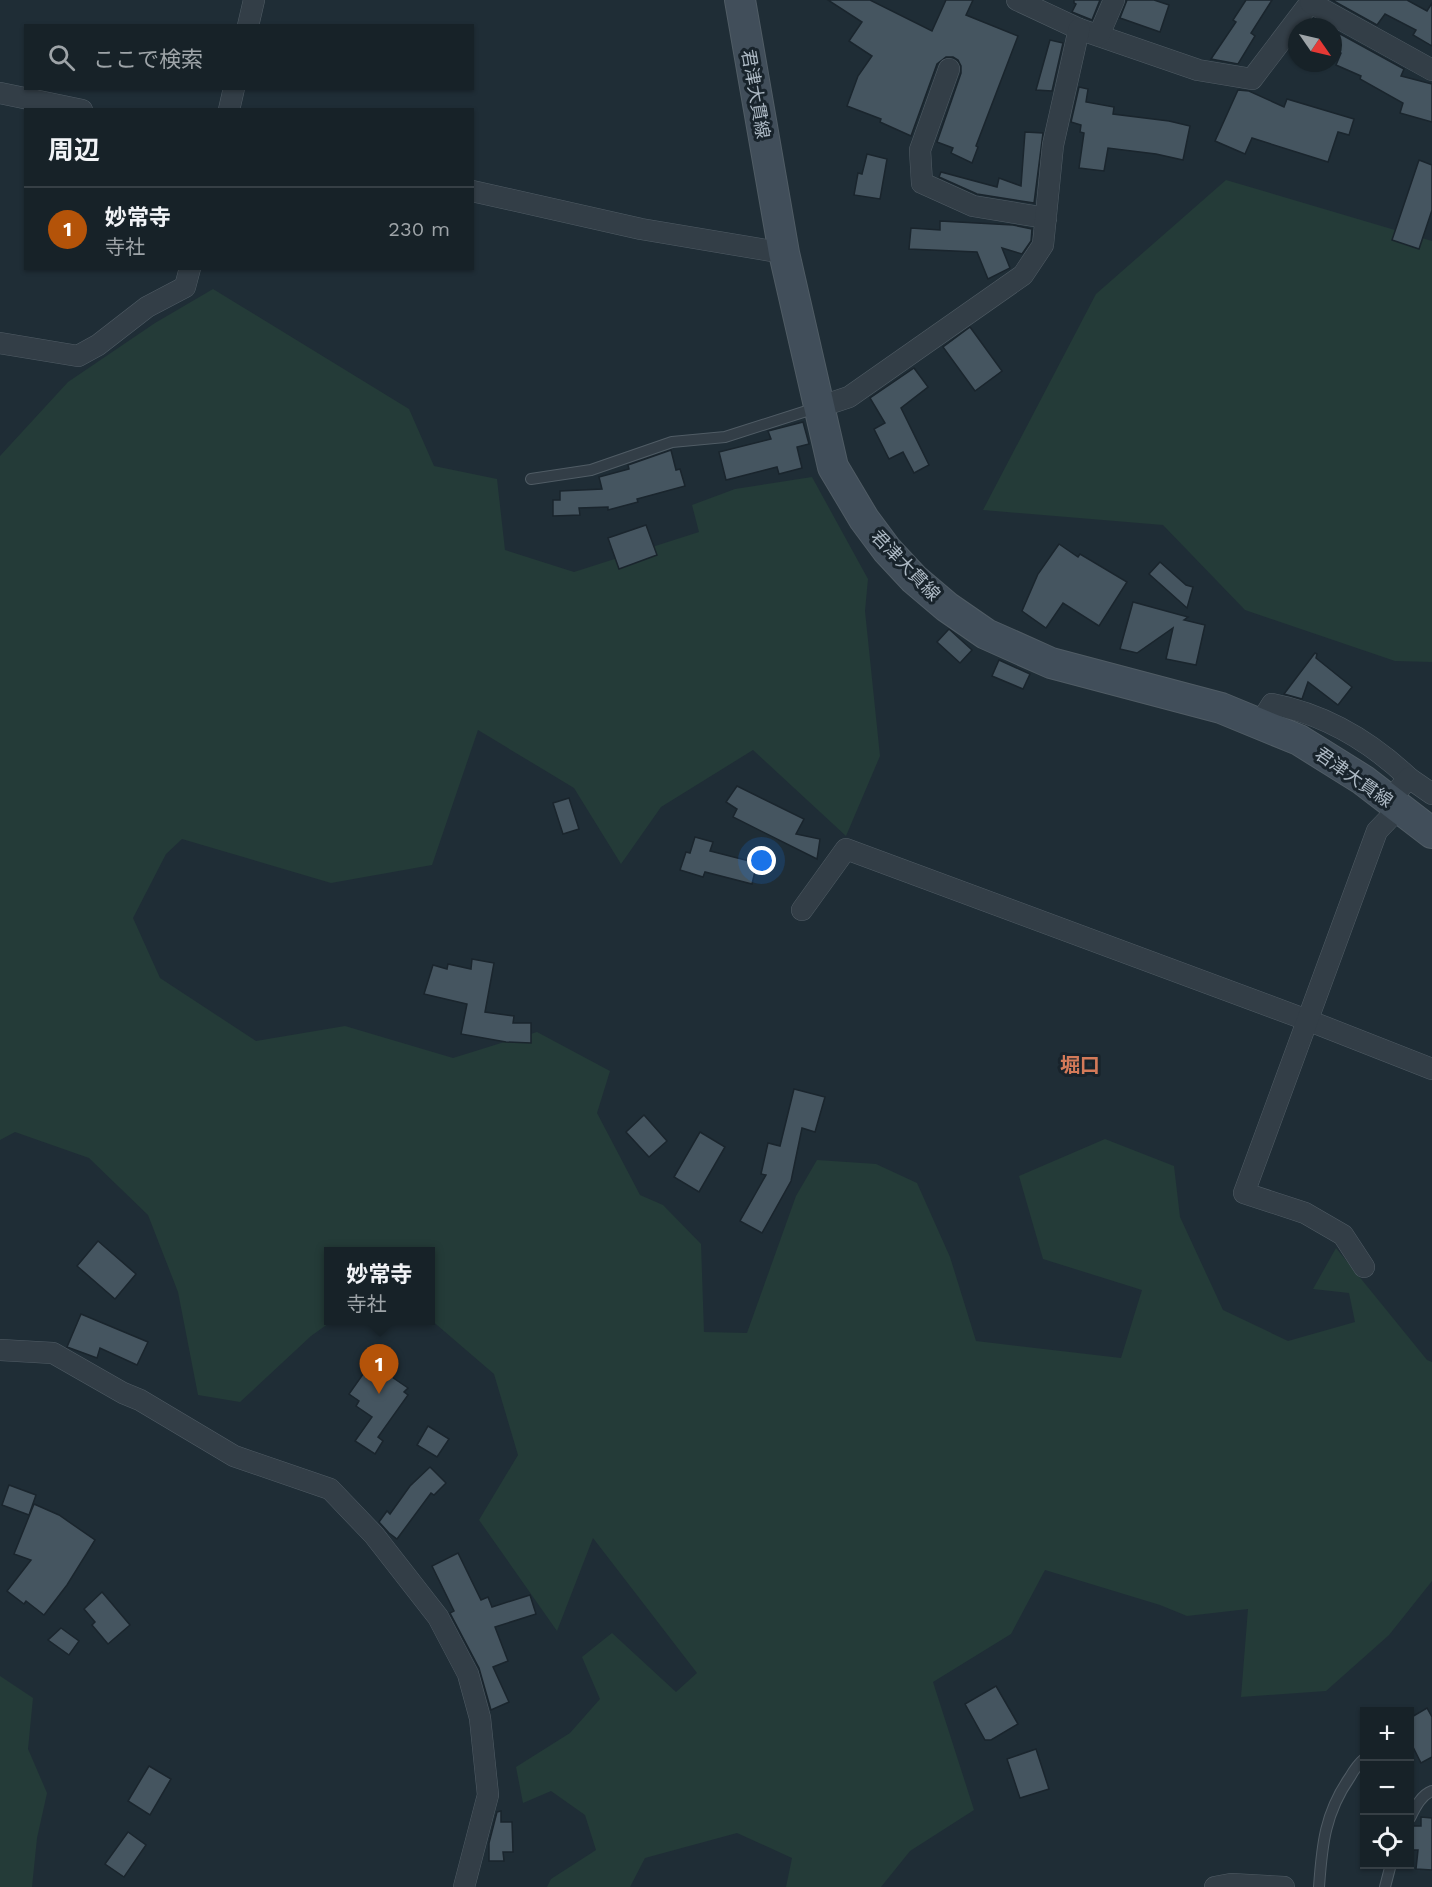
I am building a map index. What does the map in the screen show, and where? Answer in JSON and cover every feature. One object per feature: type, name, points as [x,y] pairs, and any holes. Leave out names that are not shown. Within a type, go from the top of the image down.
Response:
[{"type":"main road","name":"君津大貫線","points":[[740,0],[784,253],[833,467],[864,519],[887,550],[914,579],[947,607],[986,634],[1051,663],[1221,708],[1299,740],[1326,755],[1432,833]]},
{"type":"street","points":[[248,24],[254,0]]},
{"type":"street","points":[[1017,0],[1079,29],[1198,70],[1252,79],[1312,2],[1432,70]]},
{"type":"street","points":[[1099,35],[1114,0]]},
{"type":"street","points":[[819,407],[849,397],[1023,275],[1043,245],[1053,145],[1079,29]]},
{"type":"street","points":[[949,69],[920,150],[922,183],[973,206],[1046,218]]},
{"type":"street","points":[[229,108],[234,90]]},
{"type":"street","points":[[0,93],[72,108]]},
{"type":"street","points":[[474,191],[641,229],[784,253]]},
{"type":"street","points":[[0,343],[78,356],[98,345],[147,307],[185,287],[189,270]]},
{"type":"street","points":[[1260,723],[1272,704],[1306,713],[1336,725],[1369,745],[1432,794]]},
{"type":"street","points":[[1364,1267],[1343,1235],[1305,1213],[1244,1193],[1377,831],[1409,778]]},
{"type":"street","points":[[802,910],[846,849],[1307,1020],[1432,1069]]},
{"type":"street","points":[[0,1350],[53,1353],[234,1456],[330,1490],[374,1534],[438,1617],[468,1674],[480,1718],[488,1795],[464,1887]]},
{"type":"street","points":[[1215,1887],[1231,1884],[1284,1887]]},
{"type":"lane","points":[[531,479],[591,470],[672,442],[725,437],[819,407]]},
{"type":"lane","points":[[1319,1887],[1322,1851],[1329,1816],[1345,1784],[1362,1761]]},
{"type":"lane","points":[[1411,1815],[1416,1805],[1428,1792],[1432,1791]]},
{"type":"lane","points":[[1385,1887],[1390,1869]]},
{"type":"green space","points":[[1226,180],[1432,241],[1432,662],[1395,661],[1245,610],[1163,525],[983,510],[1096,294]]},
{"type":"green space","points":[[213,289],[409,409],[434,466],[497,479],[505,550],[574,572],[699,532],[692,505],[735,489],[812,477],[868,579],[865,611],[880,756],[846,836],[753,750],[661,807],[621,864],[574,788],[478,730],[432,865],[331,883],[182,839],[166,854],[133,918],[160,978],[256,1041],[345,1026],[453,1058],[537,1032],[610,1071],[597,1113],[640,1195],[663,1205],[701,1244],[704,1332],[747,1333],[796,1196],[817,1160],[876,1164],[917,1183],[950,1257],[976,1341],[1121,1358],[1142,1290],[1043,1259],[1019,1176],[1105,1139],[1174,1166],[1180,1217],[1223,1310],[1288,1341],[1355,1322],[1349,1293],[1313,1289],[1336,1248],[1427,1360],[1432,1362],[1432,1581],[1389,1635],[1326,1691],[1241,1697],[1248,1609],[1187,1616],[1160,1605],[1045,1570],[1011,1634],[933,1682],[974,1810],[910,1851],[881,1887],[786,1887],[792,1858],[737,1833],[645,1858],[630,1887],[547,1887],[551,1879],[596,1850],[585,1815],[551,1791],[523,1803],[516,1767],[570,1733],[600,1699],[582,1657],[612,1633],[676,1692],[697,1673],[593,1538],[557,1631],[479,1520],[518,1455],[494,1374],[435,1323],[435,1247],[324,1247],[324,1325],[326,1325],[311,1336],[240,1402],[198,1395],[178,1292],[148,1215],[89,1158],[15,1132],[0,1140],[0,456],[68,382],[155,323]]},
{"type":"green space","points":[[0,1676],[33,1698],[28,1749],[47,1793],[37,1838],[32,1887],[0,1887]]},
{"type":"building","points":[[828,0],[870,0],[932,31],[946,0],[973,0],[966,15],[1018,36],[976,146],[978,147],[972,163],[951,153],[953,148],[937,142],[961,73],[958,60],[946,57],[937,64],[911,136],[880,122],[881,119],[847,106],[858,76],[872,56],[849,41],[862,22]]},
{"type":"building","points":[[1074,0],[1100,0],[1092,20],[1072,12],[1076,4]]},
{"type":"building","points":[[1127,0],[1154,0],[1169,5],[1160,32],[1120,18]]},
{"type":"building","points":[[1246,0],[1272,0],[1251,33],[1255,36],[1238,64],[1211,59],[1236,22],[1233,20]]},
{"type":"building","points":[[1332,0],[1407,0],[1427,11],[1432,3],[1432,46],[1413,35],[1416,30],[1385,14],[1377,25]]},
{"type":"building","points":[[1342,35],[1404,69],[1401,76],[1432,84],[1432,122],[1400,113],[1403,103],[1360,79],[1361,76],[1342,68]]},
{"type":"building","points":[[1050,40],[1063,43],[1052,91],[1036,90]]},
{"type":"building","points":[[1079,87],[1088,89],[1086,102],[1114,107],[1113,114],[1190,126],[1183,160],[1108,148],[1104,171],[1079,168],[1084,133],[1080,132],[1081,125],[1071,122]]},
{"type":"building","points":[[1238,90],[1249,91],[1284,107],[1287,99],[1354,119],[1349,135],[1338,132],[1328,162],[1252,138],[1245,154],[1215,141]]},
{"type":"building","points":[[1025,132],[1043,133],[1034,203],[977,194],[939,177],[941,172],[997,187],[999,178],[1021,186]]},
{"type":"building","points":[[867,154],[887,159],[880,199],[854,195],[858,173],[862,174]]},
{"type":"building","points":[[1419,160],[1432,165],[1432,210],[1419,249],[1392,240]]},
{"type":"building","points":[[940,221],[1013,225],[1032,229],[1031,241],[1022,254],[1002,248],[1010,268],[988,279],[977,252],[909,249],[911,228],[940,230]]},
{"type":"building","points":[[970,327],[1002,371],[975,391],[943,347]]},
{"type":"building","points":[[914,368],[928,387],[901,408],[929,465],[914,473],[903,452],[889,459],[874,429],[885,423],[870,398]]},
{"type":"building","points":[[803,422],[809,444],[797,447],[802,468],[779,474],[777,467],[726,480],[719,452],[771,439],[768,431]]},
{"type":"building","points":[[671,450],[676,470],[680,469],[685,486],[637,499],[638,502],[608,510],[608,507],[579,508],[580,515],[553,516],[553,500],[560,500],[560,491],[602,489],[599,477],[629,469],[628,465]]},
{"type":"building","points":[[646,525],[657,555],[619,569],[608,538]]},
{"type":"building","points":[[1059,544],[1078,557],[1080,554],[1127,582],[1099,626],[1063,603],[1046,628],[1022,611],[1038,574]]},
{"type":"building","points":[[1160,562],[1186,585],[1193,587],[1187,608],[1149,574]]},
{"type":"building","points":[[1133,602],[1188,617],[1184,620],[1205,625],[1196,665],[1166,659],[1173,628],[1137,653],[1120,649]]},
{"type":"building","points":[[949,629],[972,650],[960,663],[937,642]]},
{"type":"building","points":[[1315,653],[1316,658],[1352,687],[1338,705],[1308,682],[1302,699],[1284,694]]},
{"type":"building","points":[[999,660],[1030,674],[1023,689],[992,676]]},
{"type":"building","points":[[737,786],[804,819],[796,834],[820,839],[817,859],[733,817],[737,809],[726,802]]},
{"type":"building","points":[[569,798],[579,829],[563,834],[553,803]]},
{"type":"building","points":[[695,837],[713,842],[710,851],[757,863],[752,884],[705,872],[703,877],[680,870],[686,852],[690,853]]},
{"type":"building","points":[[472,959],[494,963],[485,1012],[514,1016],[513,1023],[531,1023],[531,1043],[506,1042],[461,1034],[467,1004],[424,994],[433,965],[447,969],[448,964],[471,969]]},
{"type":"building","points":[[794,1089],[825,1097],[815,1132],[802,1128],[791,1181],[762,1233],[740,1221],[766,1175],[761,1174],[768,1143],[780,1146]]},
{"type":"building","points":[[644,1115],[667,1141],[649,1157],[626,1132]]},
{"type":"building","points":[[700,1132],[725,1147],[699,1192],[674,1177]]},
{"type":"building","points":[[98,1241],[136,1274],[115,1299],[77,1266]]},
{"type":"building","points":[[81,1314],[148,1342],[137,1365],[100,1348],[97,1358],[67,1347]]},
{"type":"building","points":[[368,1367],[380,1375],[383,1371],[408,1388],[404,1392],[408,1395],[378,1437],[383,1441],[375,1454],[355,1441],[372,1417],[356,1406],[359,1401],[349,1394]]},
{"type":"building","points":[[428,1426],[449,1439],[437,1457],[417,1445]]},
{"type":"building","points":[[430,1467],[446,1483],[434,1495],[431,1493],[397,1539],[379,1522],[387,1511],[390,1514],[410,1486]]},
{"type":"building","points":[[9,1485],[36,1495],[29,1515],[2,1505]]},
{"type":"building","points":[[34,1504],[59,1515],[95,1540],[67,1585],[44,1615],[26,1601],[24,1604],[7,1591],[31,1560],[14,1554]]},
{"type":"building","points":[[458,1553],[481,1600],[488,1597],[492,1607],[530,1595],[536,1614],[495,1627],[508,1661],[493,1667],[509,1702],[491,1710],[479,1668],[450,1613],[454,1611],[432,1566]]},
{"type":"building","points":[[102,1592],[130,1625],[108,1644],[92,1625],[95,1622],[84,1609]]},
{"type":"building","points":[[61,1628],[79,1641],[69,1655],[48,1640]]},
{"type":"building","points":[[996,1686],[1018,1724],[991,1740],[985,1740],[965,1704]]},
{"type":"building","points":[[1427,1708],[1432,1717],[1432,1757],[1421,1763],[1414,1749],[1414,1716]]},
{"type":"building","points":[[1036,1749],[1049,1789],[1020,1798],[1007,1759]]},
{"type":"building","points":[[149,1766],[171,1779],[150,1815],[128,1801]]},
{"type":"building","points":[[501,1811],[501,1822],[512,1822],[513,1852],[503,1852],[504,1861],[489,1861],[489,1843],[497,1812]]},
{"type":"building","points":[[1421,1817],[1432,1818],[1432,1870],[1416,1869],[1418,1850],[1414,1850],[1414,1826],[1421,1826]]},
{"type":"building","points":[[128,1832],[146,1845],[124,1877],[105,1864]]},
{"type":"place","name":"妙常寺","points":[[379,1394]]},
{"type":"district","name":"堀口","points":[[1080,1065]]}]
